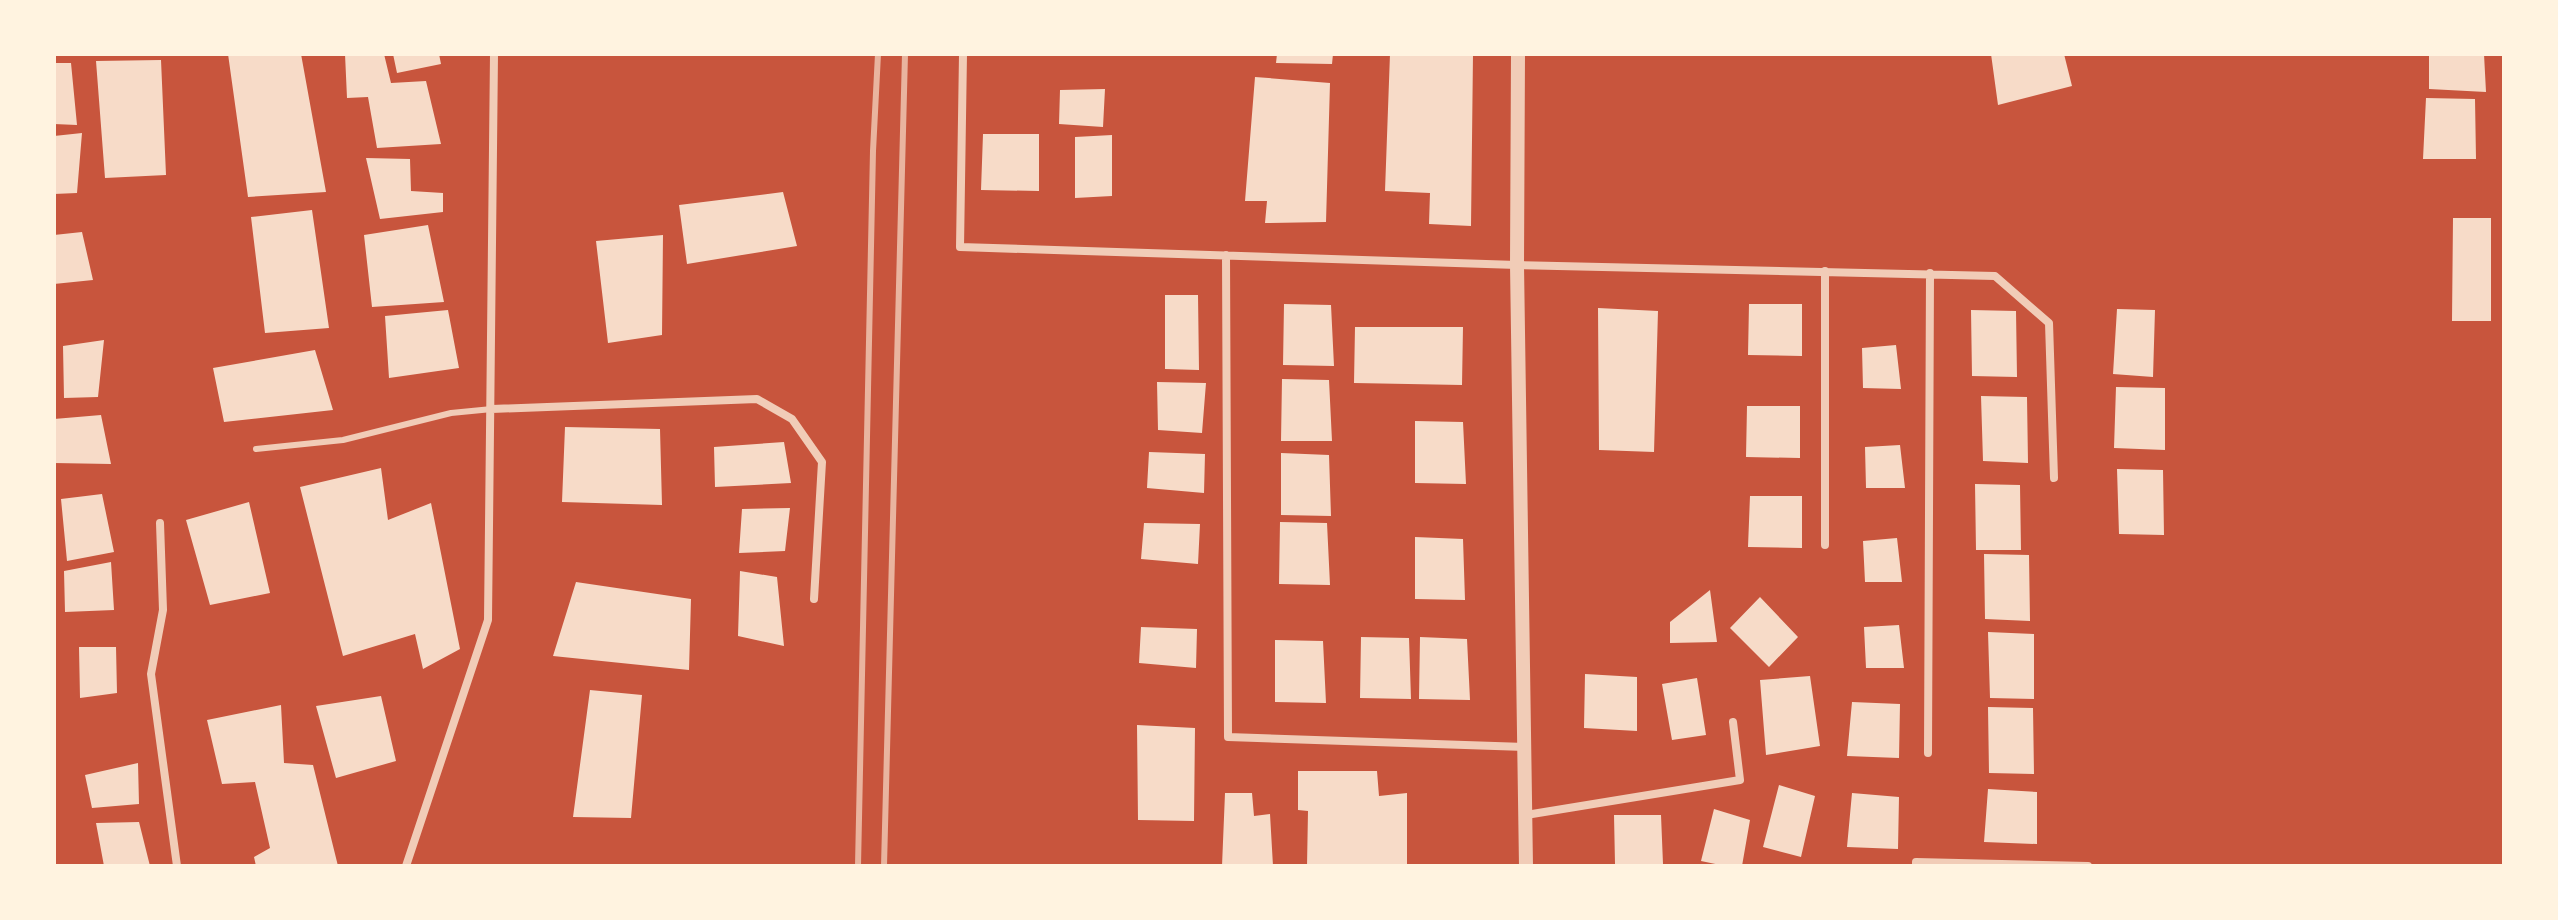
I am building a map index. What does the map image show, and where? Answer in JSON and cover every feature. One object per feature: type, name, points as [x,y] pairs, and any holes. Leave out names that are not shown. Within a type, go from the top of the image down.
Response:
[{"type":"street","points":[[406,866],[488,620],[494,54]]},
{"type":"street","points":[[963,54],[960,247],[1995,276],[2049,323],[2054,478]]},
{"type":"street","points":[[1518,54],[1517,265],[1526,866]]},
{"type":"street","points":[[1226,255],[1228,737],[1525,747]]},
{"type":"street","points":[[1825,271],[1825,545]]},
{"type":"street","points":[[1928,753],[1930,273]]},
{"type":"street","points":[[492,409],[757,399],[792,419],[822,462],[814,599]]},
{"type":"street","points":[[160,523],[163,610],[151,674],[177,866]]},
{"type":"street","points":[[1526,815],[1740,780],[1733,722]]},
{"type":"street","points":[[1916,866],[1916,862],[2088,866]]},
{"type":"lane","points":[[256,449],[343,440],[451,413],[492,409]]},
{"type":"building","points":[[228,54],[301,54],[326,192],[248,197]]},
{"type":"building","points":[[345,54],[384,54],[391,83],[426,81],[441,144],[377,148],[368,97],[347,98]]},
{"type":"building","points":[[393,54],[439,54],[441,64],[397,73]]},
{"type":"building","points":[[1277,54],[1333,54],[1332,64],[1276,63]]},
{"type":"building","points":[[1390,54],[1473,54],[1471,226],[1429,224],[1430,193],[1385,191]]},
{"type":"building","points":[[1991,54],[2064,54],[2072,86],[1998,105]]},
{"type":"building","points":[[2429,54],[2484,54],[2486,92],[2429,89]]},
{"type":"building","points":[[161,60],[166,175],[105,178],[96,61]]},
{"type":"building","points":[[54,63],[71,63],[77,125],[54,124]]},
{"type":"building","points":[[1255,77],[1330,83],[1326,222],[1265,223],[1267,201],[1245,201]]},
{"type":"building","points":[[1105,89],[1103,127],[1059,124],[1060,90]]},
{"type":"building","points":[[2426,98],[2475,99],[2476,159],[2423,159]]},
{"type":"building","points":[[82,133],[77,193],[54,194],[54,136]]},
{"type":"building","points":[[983,134],[1039,134],[1039,191],[981,190]]},
{"type":"building","points":[[1112,135],[1112,196],[1075,198],[1075,137]]},
{"type":"building","points":[[366,158],[410,159],[411,191],[443,193],[443,212],[380,219]]},
{"type":"building","points":[[783,192],[797,246],[687,264],[679,205]]},
{"type":"building","points":[[312,210],[329,328],[265,333],[251,217]]},
{"type":"building","points":[[2453,218],[2491,218],[2491,321],[2452,321]]},
{"type":"building","points":[[428,225],[444,302],[372,307],[364,235]]},
{"type":"building","points":[[82,232],[93,280],[54,284],[54,235]]},
{"type":"building","points":[[663,235],[662,335],[608,343],[596,241]]},
{"type":"building","points":[[1165,295],[1198,295],[1199,370],[1165,369]]},
{"type":"building","points":[[1284,304],[1331,305],[1334,366],[1283,365]]},
{"type":"building","points":[[1749,304],[1802,304],[1802,356],[1748,355]]},
{"type":"building","points":[[1598,308],[1658,311],[1654,452],[1599,450]]},
{"type":"building","points":[[2117,309],[2155,310],[2153,377],[2113,374]]},
{"type":"building","points":[[448,310],[459,368],[389,378],[385,316]]},
{"type":"building","points":[[1971,310],[2016,311],[2017,377],[1972,376]]},
{"type":"building","points":[[1355,327],[1463,327],[1462,385],[1354,383]]},
{"type":"building","points":[[104,340],[98,397],[64,398],[63,346]]},
{"type":"building","points":[[1896,345],[1901,389],[1863,388],[1862,348]]},
{"type":"building","points":[[315,350],[333,410],[224,422],[213,368]]},
{"type":"building","points":[[1282,379],[1329,380],[1332,441],[1281,441]]},
{"type":"building","points":[[1157,382],[1206,383],[1202,433],[1158,430]]},
{"type":"building","points":[[2116,387],[2165,388],[2165,450],[2114,448]]},
{"type":"building","points":[[1981,396],[2027,397],[2028,463],[1983,461]]},
{"type":"building","points":[[1747,406],[1800,406],[1800,458],[1746,457]]},
{"type":"building","points":[[101,415],[111,464],[54,463],[54,419]]},
{"type":"building","points":[[1415,421],[1463,422],[1466,484],[1415,483]]},
{"type":"building","points":[[565,427],[660,429],[662,505],[562,502]]},
{"type":"building","points":[[784,442],[791,483],[715,487],[714,447]]},
{"type":"building","points":[[1900,445],[1905,488],[1866,488],[1865,447]]},
{"type":"building","points":[[1149,452],[1205,454],[1204,493],[1147,488]]},
{"type":"building","points":[[1281,453],[1329,455],[1331,516],[1281,515]]},
{"type":"building","points":[[381,468],[388,520],[431,503],[460,649],[423,669],[415,634],[343,656],[300,487]]},
{"type":"building","points":[[2117,469],[2163,470],[2164,535],[2119,534]]},
{"type":"building","points":[[1975,484],[2020,485],[2021,550],[1976,550]]},
{"type":"building","points":[[102,494],[114,552],[67,561],[61,499]]},
{"type":"building","points":[[1750,496],[1802,496],[1802,548],[1748,547]]},
{"type":"building","points":[[249,502],[270,593],[210,605],[186,520]]},
{"type":"building","points":[[790,508],[785,551],[739,553],[742,509]]},
{"type":"building","points":[[1280,522],[1327,523],[1330,585],[1279,584]]},
{"type":"building","points":[[1144,523],[1200,524],[1198,564],[1141,559]]},
{"type":"building","points":[[1415,537],[1463,539],[1465,600],[1415,599]]},
{"type":"building","points":[[1897,538],[1902,582],[1865,582],[1863,541]]},
{"type":"building","points":[[1984,554],[2029,555],[2030,621],[1985,619]]},
{"type":"building","points":[[111,562],[114,610],[65,612],[64,571]]},
{"type":"building","points":[[740,571],[777,577],[784,646],[738,636]]},
{"type":"building","points":[[576,582],[691,599],[689,670],[553,656]]},
{"type":"building","points":[[1710,590],[1717,642],[1670,643],[1670,622]]},
{"type":"building","points":[[1760,597],[1798,637],[1769,667],[1730,628]]},
{"type":"building","points":[[1899,625],[1904,668],[1866,668],[1864,627]]},
{"type":"building","points":[[1141,627],[1197,629],[1196,668],[1139,663]]},
{"type":"building","points":[[1988,632],[2034,634],[2034,699],[1990,698]]},
{"type":"building","points":[[1361,637],[1409,638],[1411,699],[1360,698]]},
{"type":"building","points":[[1420,637],[1467,639],[1470,700],[1419,699]]},
{"type":"building","points":[[1275,640],[1323,641],[1326,703],[1275,702]]},
{"type":"building","points":[[79,647],[116,647],[117,693],[80,698]]},
{"type":"building","points":[[1585,674],[1637,677],[1637,731],[1584,728]]},
{"type":"building","points":[[1810,676],[1820,746],[1766,755],[1760,680]]},
{"type":"building","points":[[1697,678],[1706,735],[1672,740],[1662,684]]},
{"type":"building","points":[[590,690],[642,695],[631,818],[573,817]]},
{"type":"building","points":[[381,696],[396,761],[336,778],[316,706]]},
{"type":"building","points":[[1852,702],[1900,704],[1899,758],[1847,756]]},
{"type":"building","points":[[281,705],[284,763],[313,765],[338,866],[256,866],[254,857],[270,848],[255,782],[222,784],[207,720]]},
{"type":"building","points":[[1988,707],[2033,708],[2034,774],[1989,773]]},
{"type":"building","points":[[1137,725],[1195,728],[1194,821],[1138,820]]},
{"type":"building","points":[[138,763],[139,804],[92,808],[85,775]]},
{"type":"building","points":[[1298,771],[1377,771],[1379,796],[1407,793],[1407,866],[1307,866],[1308,811],[1298,810]]},
{"type":"building","points":[[1779,785],[1815,796],[1801,857],[1763,847]]},
{"type":"building","points":[[1988,789],[2037,792],[2037,844],[1984,842]]},
{"type":"building","points":[[1225,793],[1252,793],[1254,816],[1270,814],[1273,866],[1222,866]]},
{"type":"building","points":[[1852,793],[1899,797],[1898,849],[1847,847]]},
{"type":"building","points":[[1714,809],[1750,820],[1742,866],[1701,861]]},
{"type":"building","points":[[1614,815],[1661,815],[1663,864],[1615,864]]},
{"type":"building","points":[[139,822],[150,866],[104,866],[96,823]]},
{"type":"railway","points":[[858,866],[873,151],[878,54]]},
{"type":"railway","points":[[884,866],[905,54]]}]
